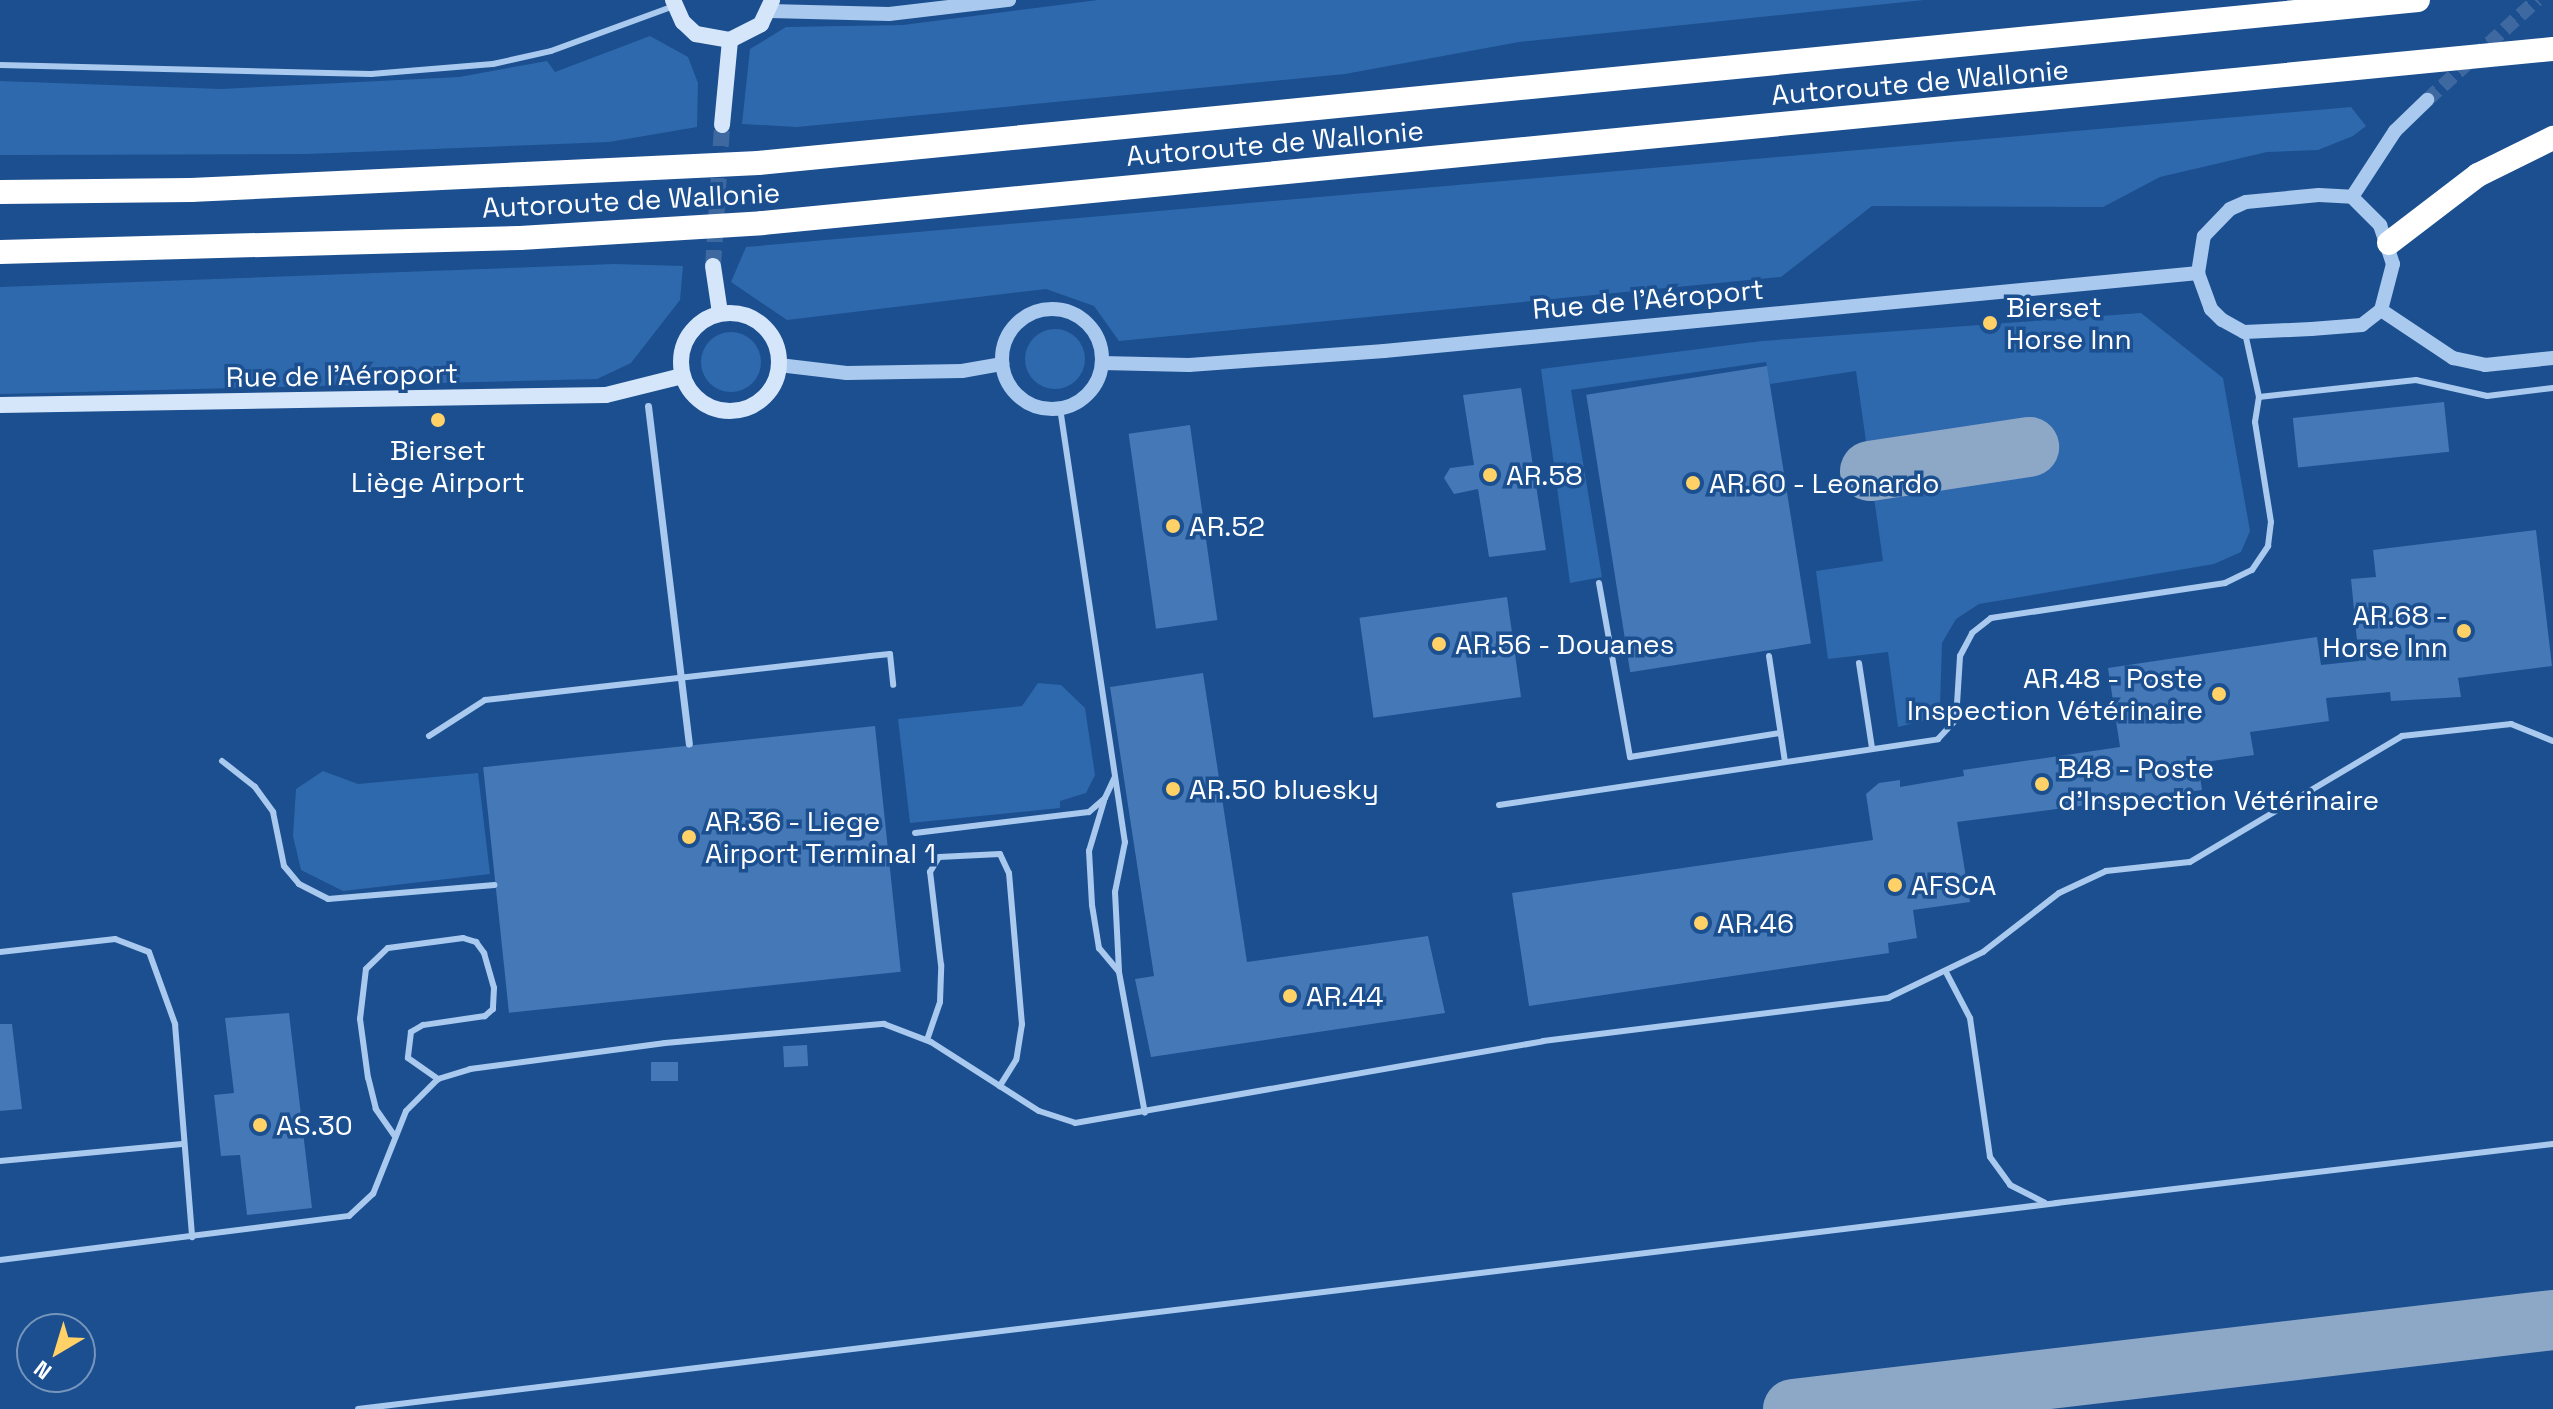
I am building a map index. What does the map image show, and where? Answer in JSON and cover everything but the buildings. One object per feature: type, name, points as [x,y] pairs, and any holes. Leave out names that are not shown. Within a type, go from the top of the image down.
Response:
[{"type":"highway","points":[[2222,19],[2255,0]]},
{"type":"highway","name":"Autoroute de Wallonie","points":[[0,192],[191,190],[758,163],[2418,0]]},
{"type":"highway","name":"Autoroute de Wallonie","points":[[0,252],[520,238],[762,223],[2553,49]]},
{"type":"highway","points":[[2389,243],[2478,175],[2553,138]]},
{"type":"main road","points":[[674,3],[696,34],[730,40],[747,35],[771,5]]},
{"type":"main road","points":[[722,125],[730,40]]},
{"type":"main road","points":[[713,266],[720,313]]},
{"type":"main road","points":[[720,313],[755,319],[777,347],[779,365],[774,384],[762,399],[735,410],[706,406],[682,376],[680,355],[687,336],[701,321],[720,313]]},
{"type":"main road","name":"Rue de l'Aéroport","points":[[0,405],[606,395],[682,376]]},
{"type":"street","points":[[807,0],[821,9]]},
{"type":"street","points":[[771,5],[889,14],[1009,0]]},
{"type":"street","points":[[2352,197],[2395,131],[2427,100]]},
{"type":"street","points":[[2352,197],[2368,209],[2389,243],[2393,264],[2381,310],[2362,325],[2244,332],[2211,309],[2198,273],[2204,236],[2230,209],[2246,202],[2352,197]]},
{"type":"street","name":"Rue de l'Aéroport","points":[[1102,363],[1189,365],[1384,351],[2198,273]]},
{"type":"street","points":[[1060,309],[1091,328],[1102,363],[1089,393],[1060,408],[1021,399],[1002,364],[1003,346],[1024,316],[1060,309]]},
{"type":"street","points":[[2381,310],[2453,358],[2485,365],[2553,358]]},
{"type":"street","points":[[779,365],[847,373],[962,371],[1002,364]]},
{"type":"street","points":[[648,406],[689,744]]},
{"type":"lane","points":[[0,65],[371,74],[493,64],[551,51],[674,3]]},
{"type":"lane","points":[[1499,805],[1938,739],[1950,730],[1960,703],[1960,656],[1972,633],[1991,618],[2225,583],[2252,570],[2268,546],[2271,522],[2255,422],[2259,397],[2244,332]]},
{"type":"lane","points":[[2259,397],[2416,380],[2487,396],[2553,388]]},
{"type":"lane","points":[[1060,408],[1125,842],[1115,892],[1119,972],[1145,1113]]},
{"type":"lane","points":[[1599,583],[1630,757],[1780,733]]},
{"type":"lane","points":[[429,736],[485,700],[890,654],[893,685]]},
{"type":"lane","points":[[1769,656],[1785,762]]},
{"type":"lane","points":[[1859,663],[1872,748]]},
{"type":"lane","points":[[0,1260],[349,1216],[373,1194],[406,1111],[438,1079],[470,1069],[650,1045],[827,1026],[884,1024],[927,1040],[1039,1111],[1075,1123],[1543,1041],[1888,998],[1947,974],[2059,893],[2106,871],[2190,862],[2402,736],[2511,724],[2553,741]]},
{"type":"lane","points":[[222,761],[255,787],[273,812],[284,866],[299,884],[328,899],[494,885]]},
{"type":"lane","points":[[1115,776],[1089,851],[1092,905],[1099,948],[1119,972]]},
{"type":"lane","points":[[915,833],[1089,812],[1105,798]]},
{"type":"lane","points":[[927,1040],[940,1002],[941,965],[930,872],[939,857],[1000,854],[1009,873],[1022,1024],[1016,1060],[1000,1086]]},
{"type":"lane","points":[[394,1135],[376,1109],[368,1078],[360,1019],[366,969],[388,948],[463,938],[476,942],[484,953],[494,988],[493,1009],[485,1016],[423,1025],[411,1032],[408,1058],[438,1079]]},
{"type":"lane","points":[[0,952],[115,939],[149,952],[175,1024],[182,1144],[192,1237]]},
{"type":"lane","points":[[1947,974],[1972,1026],[1990,1157],[2024,1195],[2058,1203]]},
{"type":"lane","points":[[1,1162],[182,1144]]},
{"type":"lane","points":[[358,1409],[2553,1144]]},
{"type":"shaded area","points":[[1098,0],[1924,0],[1519,42],[1345,74],[797,127],[742,124],[750,49],[786,27],[903,25]]},
{"type":"shaded area","points":[[650,36],[688,57],[698,83],[697,127],[609,142],[307,154],[0,155],[0,81],[221,89],[459,77],[547,61],[555,72]]},
{"type":"shaded area","points":[[2351,107],[2366,126],[2353,136],[2318,150],[2267,152],[2160,177],[2103,207],[1872,206],[1781,277],[1119,341],[1094,306],[1046,289],[787,320],[731,282],[746,247]]},
{"type":"shaded area","points":[[614,264],[683,266],[680,300],[631,363],[597,379],[0,394],[0,287]]},
{"type":"shaded area","points":[[2141,313],[2223,378],[2250,531],[2241,552],[2214,564],[1979,604],[1956,619],[1942,643],[1940,707],[1927,720],[1898,727],[1888,652],[1828,659],[1816,571],[1883,561],[1856,371],[1770,384],[1766,362],[1571,390],[1602,577],[1570,583],[1541,369],[1762,341]]},
{"type":"shaded area","points":[[1055,329],[1067,331],[1076,338],[1083,347],[1083,371],[1076,380],[1067,387],[1055,389],[1043,387],[1034,380],[1027,371],[1025,359],[1027,347],[1034,338],[1043,331]]},
{"type":"shaded area","points":[[731,332],[742,334],[752,341],[759,351],[759,373],[752,383],[742,390],[731,392],[720,390],[710,383],[703,373],[701,362],[703,351],[710,341],[720,334]]},
{"type":"shaded area","points":[[1038,683],[1061,685],[1085,708],[1095,775],[1086,793],[1060,801],[1060,808],[910,823],[898,719],[1022,706]]},
{"type":"shaded area","points":[[323,771],[358,784],[478,773],[490,874],[343,891],[301,870],[293,836],[296,789]]},
{"type":"taxiway","points":[[1870,471],[2029,447]]},
{"type":"taxiway","points":[[1793,1409],[2553,1320]]},
{"type":"tunnel","points":[[2427,100],[2537,0]]},
{"type":"tunnel","points":[[713,266],[722,125]]},
{"type":"place","name":"Bierset Horse Inn","points":[[1990,323]]},
{"type":"place","name":"Bierset Liège Airport","points":[[438,420]]},
{"type":"place","name":"AR.58","points":[[1490,475]]},
{"type":"place","name":"AR.60 - Leonardo","points":[[1693,483]]},
{"type":"place","name":"AR.52","points":[[1173,526]]},
{"type":"place","name":"AR.68 - Horse Inn","points":[[2464,631]]},
{"type":"place","name":"AR.56 - Douanes","points":[[1439,644]]},
{"type":"place","name":"AR.48 - Poste Inspection Vétérinaire","points":[[2219,694]]},
{"type":"place","name":"B48 - Poste d'Inspection Vétérinaire","points":[[2042,784]]},
{"type":"place","name":"AR.50 bluesky","points":[[1173,789]]},
{"type":"place","name":"AR.36 - Liege Airport Terminal 1","points":[[689,837]]},
{"type":"place","name":"AFSCA","points":[[1895,885]]},
{"type":"place","name":"AR.46","points":[[1701,923]]},
{"type":"place","name":"AR.44","points":[[1290,996]]},
{"type":"place","name":"AS.30","points":[[260,1125]]}]
